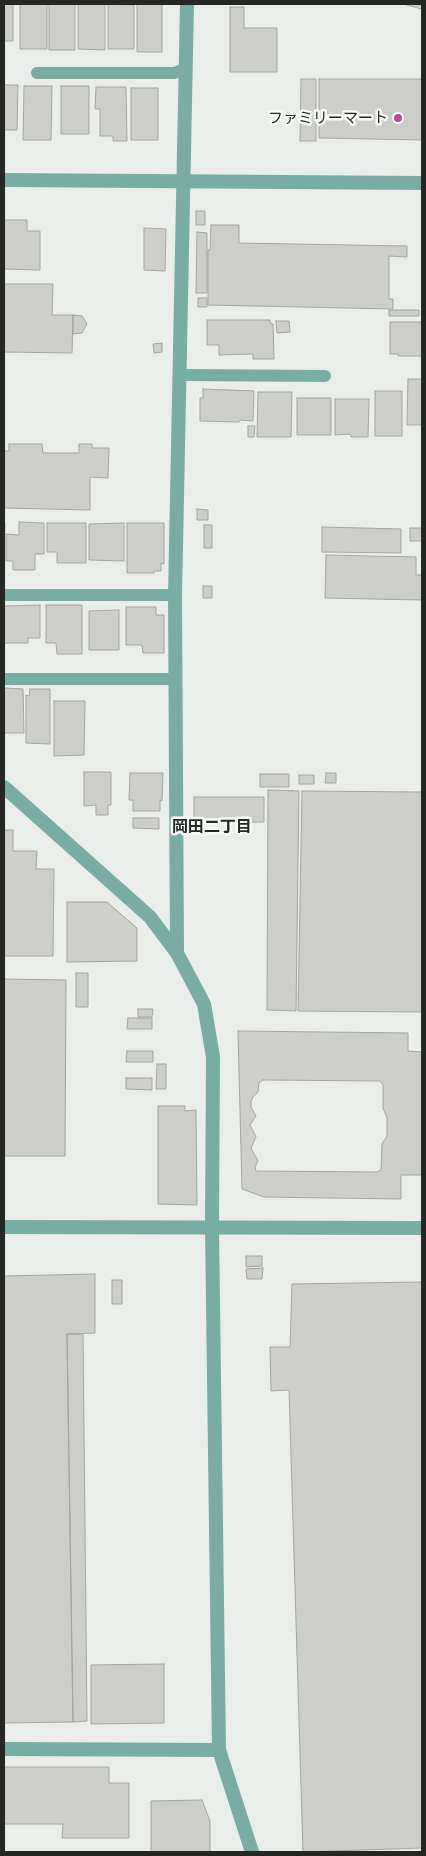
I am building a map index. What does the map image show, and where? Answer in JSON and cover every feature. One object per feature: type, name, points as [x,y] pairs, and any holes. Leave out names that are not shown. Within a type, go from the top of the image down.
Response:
[{"type":"street","points":[[177,953],[175,595],[187,4]]},
{"type":"street","points":[[4,180],[422,183]]},
{"type":"street","points":[[4,787],[150,917],[177,953],[204,1004],[214,1057],[212,1228],[219,1750],[252,1852]]},
{"type":"street","points":[[4,1227],[422,1228]]},
{"type":"street","points":[[4,1749],[219,1750]]},
{"type":"lane","points":[[37,73],[174,72],[186,69]]},
{"type":"lane","points":[[180,375],[325,376]]},
{"type":"lane","points":[[4,595],[175,595]]},
{"type":"lane","points":[[4,679],[176,679]]},
{"type":"building","points":[[4,4],[13,4],[13,41],[4,41]]},
{"type":"building","points":[[20,4],[47,4],[47,49],[20,49]]},
{"type":"building","points":[[49,4],[75,4],[75,50],[49,50]]},
{"type":"building","points":[[78,4],[105,4],[105,50],[78,49]]},
{"type":"building","points":[[108,4],[134,5],[134,49],[108,49]]},
{"type":"building","points":[[137,4],[162,4],[162,52],[137,52]]},
{"type":"building","points":[[403,4],[422,4],[422,9]]},
{"type":"building","points":[[230,7],[244,7],[244,28],[277,28],[277,72],[230,72]]},
{"type":"building","points":[[301,79],[316,79],[316,141],[300,141]]},
{"type":"building","points":[[319,79],[422,79],[422,140],[319,138]]},
{"type":"building","points":[[4,85],[18,85],[17,130],[4,130]]},
{"type":"building","points":[[24,86],[52,86],[51,140],[23,140]]},
{"type":"building","points":[[61,86],[89,86],[89,134],[61,134]]},
{"type":"building","points":[[96,87],[126,87],[127,141],[113,141],[113,136],[100,136],[100,109],[95,109]]},
{"type":"building","points":[[131,88],[158,88],[158,140],[131,140]]},
{"type":"building","points":[[196,211],[205,211],[205,225],[196,225]]},
{"type":"building","points":[[4,220],[27,220],[27,231],[40,231],[40,270],[4,269]]},
{"type":"building","points":[[211,225],[239,225],[239,243],[407,246],[407,257],[389,256],[389,299],[393,299],[393,309],[208,305],[208,250],[210,250]]},
{"type":"building","points":[[144,228],[166,229],[165,271],[144,270]]},
{"type":"building","points":[[197,232],[207,233],[207,293],[196,293]]},
{"type":"building","points":[[4,284],[53,284],[52,315],[73,315],[72,353],[4,352]]},
{"type":"building","points":[[198,298],[207,298],[207,307],[198,307]]},
{"type":"building","points":[[389,310],[419,310],[419,316],[389,316]]},
{"type":"building","points":[[73,315],[82,316],[87,324],[82,333],[73,334]]},
{"type":"building","points":[[207,320],[270,320],[270,323],[273,324],[274,359],[253,359],[253,354],[219,355],[219,345],[207,345]]},
{"type":"building","points":[[276,321],[289,321],[290,332],[277,333]]},
{"type":"building","points":[[390,322],[422,322],[422,356],[390,354]]},
{"type":"building","points":[[162,343],[162,352],[154,353],[153,344]]},
{"type":"building","points":[[408,379],[422,379],[422,425],[407,425]]},
{"type":"building","points":[[203,389],[254,391],[253,421],[200,421],[200,398],[203,398]]},
{"type":"building","points":[[375,391],[402,391],[402,436],[375,436]]},
{"type":"building","points":[[258,392],[292,392],[291,437],[257,437]]},
{"type":"building","points":[[297,398],[331,398],[331,435],[297,435]]},
{"type":"building","points":[[335,399],[369,399],[368,437],[351,437],[350,434],[335,435]]},
{"type":"building","points":[[248,426],[255,426],[254,437],[248,437]]},
{"type":"building","points":[[9,444],[42,444],[43,453],[79,453],[79,444],[92,444],[92,448],[109,448],[108,478],[90,477],[90,510],[4,508],[4,451],[9,451]]},
{"type":"building","points":[[197,509],[208,510],[208,520],[197,520]]},
{"type":"building","points":[[19,522],[44,523],[44,554],[35,554],[35,570],[13,570],[13,561],[6,561],[6,534],[19,535]]},
{"type":"building","points":[[4,523],[5,523],[4,561]]},
{"type":"building","points":[[47,523],[86,523],[86,563],[57,563],[57,552],[47,552]]},
{"type":"building","points":[[124,523],[124,561],[89,560],[89,524]]},
{"type":"building","points":[[127,523],[164,523],[164,564],[161,563],[161,571],[154,571],[154,573],[127,573]]},
{"type":"building","points":[[204,525],[212,525],[212,548],[204,548]]},
{"type":"building","points":[[322,527],[401,529],[401,553],[322,552]]},
{"type":"building","points":[[410,528],[422,528],[422,541],[410,541]]},
{"type":"building","points":[[326,555],[416,557],[416,575],[422,575],[422,600],[325,598]]},
{"type":"building","points":[[203,586],[212,586],[212,598],[203,598]]},
{"type":"building","points":[[40,605],[40,638],[28,638],[28,643],[4,643],[4,606]]},
{"type":"building","points":[[46,605],[82,605],[82,654],[57,654],[56,643],[46,643]]},
{"type":"building","points":[[126,607],[156,607],[156,615],[164,615],[164,653],[143,653],[142,645],[126,645]]},
{"type":"building","points":[[119,610],[119,650],[89,650],[89,611]]},
{"type":"building","points":[[4,688],[23,689],[24,733],[4,733]]},
{"type":"building","points":[[30,689],[50,689],[50,744],[26,743],[26,695],[29,696]]},
{"type":"building","points":[[54,701],[85,701],[84,755],[54,756]]},
{"type":"building","points":[[84,772],[111,772],[111,805],[108,805],[108,815],[96,815],[96,805],[84,806]]},
{"type":"building","points":[[130,773],[163,773],[160,811],[133,811],[133,800],[129,800]]},
{"type":"building","points":[[326,773],[336,773],[336,783],[325,783]]},
{"type":"building","points":[[260,774],[289,774],[289,787],[260,787]]},
{"type":"building","points":[[299,775],[314,775],[314,784],[299,784]]},
{"type":"building","points":[[268,790],[299,791],[296,1011],[267,1010]]},
{"type":"building","points":[[302,791],[422,792],[422,1012],[298,1011]]},
{"type":"building","points":[[194,797],[264,797],[264,822],[194,822]]},
{"type":"building","points":[[133,818],[159,818],[159,829],[133,828]]},
{"type":"building","points":[[4,830],[13,830],[13,851],[37,851],[36,869],[54,869],[53,956],[4,956]]},
{"type":"building","points":[[67,902],[107,902],[137,928],[137,961],[67,962]]},
{"type":"building","points":[[76,973],[88,973],[88,1007],[76,1007]]},
{"type":"building","points":[[4,979],[66,980],[65,1156],[4,1156]]},
{"type":"building","points":[[138,1009],[153,1009],[152,1017],[138,1017]]},
{"type":"building","points":[[128,1018],[152,1018],[152,1029],[127,1029]]},
{"type":"building","points":[[238,1031],[408,1033],[408,1051],[422,1052],[422,1175],[401,1175],[401,1199],[264,1197],[242,1189]],"holes":[[[263,1080],[380,1081],[383,1085],[383,1108],[387,1118],[387,1136],[382,1144],[381,1170],[377,1172],[256,1171],[255,1167],[258,1161],[251,1148],[256,1137],[250,1125],[256,1116],[251,1107],[251,1101],[258,1092],[259,1083]]]},
{"type":"building","points":[[127,1051],[153,1051],[153,1062],[126,1062]]},
{"type":"building","points":[[157,1064],[166,1064],[166,1089],[156,1089]]},
{"type":"building","points":[[126,1078],[152,1078],[152,1090],[126,1089]]},
{"type":"building","points":[[158,1106],[185,1106],[185,1111],[196,1110],[197,1205],[158,1204]]},
{"type":"building","points":[[246,1256],[262,1256],[262,1266],[246,1267]]},
{"type":"building","points":[[263,1268],[262,1279],[247,1279],[246,1269]]},
{"type":"building","points":[[95,1274],[95,1333],[67,1334],[73,1722],[4,1723],[4,1276]]},
{"type":"building","points":[[112,1280],[122,1280],[122,1304],[112,1304]]},
{"type":"building","points":[[422,1282],[422,1848],[303,1852],[289,1390],[271,1391],[270,1347],[290,1347],[292,1284]]},
{"type":"building","points":[[67,1334],[83,1334],[87,1721],[73,1722]]},
{"type":"building","points":[[164,1664],[164,1723],[91,1724],[91,1665]]},
{"type":"building","points":[[4,1767],[109,1767],[109,1783],[129,1783],[129,1838],[62,1838],[63,1824],[4,1824]]},
{"type":"building","points":[[202,1800],[210,1821],[210,1852],[151,1852],[151,1801]]},
{"type":"place","name":"ファミリーマート","points":[[398,118]]},
{"type":"district","name":"岡田二丁目","points":[[212,827]]}]
